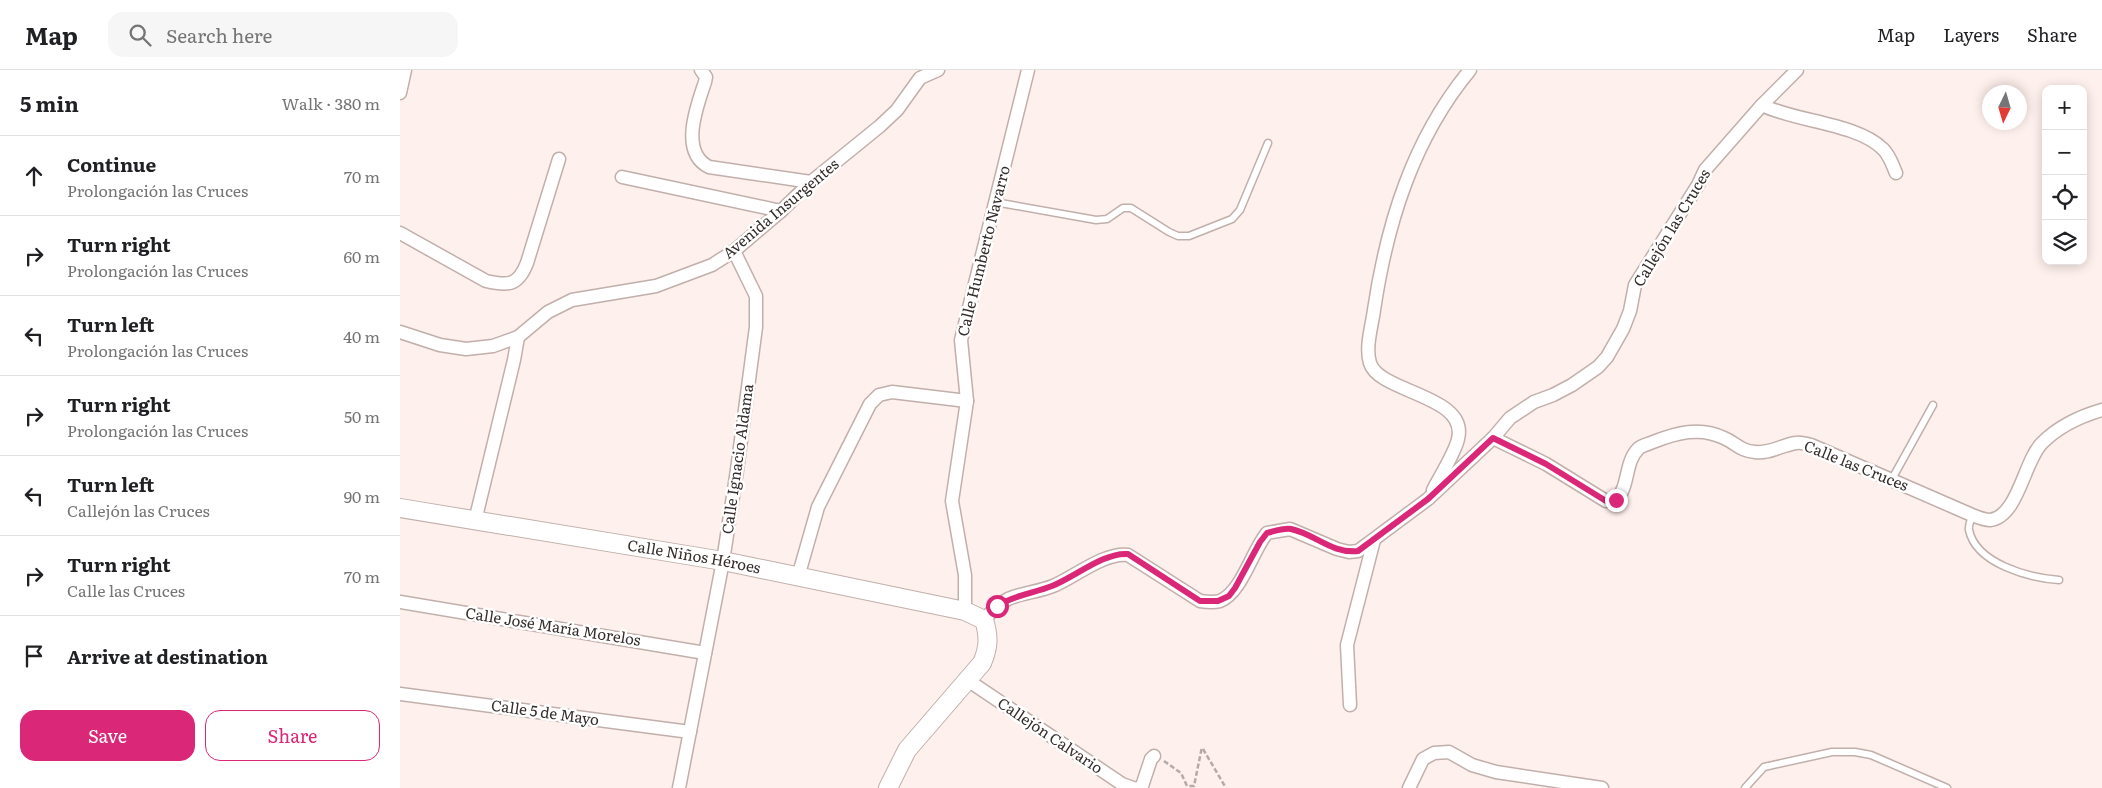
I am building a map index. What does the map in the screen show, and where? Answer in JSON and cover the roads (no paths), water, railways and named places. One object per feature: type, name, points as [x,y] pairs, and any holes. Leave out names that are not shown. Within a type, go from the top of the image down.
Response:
[{"type":"street","points":[[400,94],[405,70]]},
{"type":"street","points":[[701,70],[706,77],[693,125],[696,156],[702,163],[709,167],[811,182]]},
{"type":"street","name":"Avenida Insurgentes","points":[[400,332],[440,345],[466,349],[492,346],[518,337],[548,312],[572,300],[656,286],[712,266],[734,251],[781,211],[811,182],[880,126],[897,110],[920,74],[938,70]]},
{"type":"street","name":"Calle Humberto Navarro","points":[[965,611],[965,575],[952,501],[967,401],[961,340],[1028,70]]},
{"type":"street","points":[[1428,499],[1458,439],[1458,422],[1448,410],[1381,376],[1370,364],[1369,346],[1380,271],[1407,175],[1451,93],[1470,70]]},
{"type":"street","name":"Callejón las Cruces","points":[[984,620],[997,606],[1008,599],[1054,586],[1108,556],[1118,554],[1128,554],[1200,601],[1210,602],[1229,596],[1267,533],[1290,529],[1337,549],[1349,552],[1358,551],[1428,499],[1493,438],[1510,418],[1534,402],[1572,385],[1598,368],[1607,357],[1623,329],[1630,311],[1635,285],[1698,185],[1705,170],[1762,105],[1797,70]]},
{"type":"street","points":[[1762,105],[1776,112],[1841,128],[1865,138],[1882,148],[1890,158],[1896,173]]},
{"type":"street","points":[[400,233],[486,281],[498,284],[517,280],[527,263],[560,159]]},
{"type":"street","points":[[622,177],[781,211]]},
{"type":"street","name":"Calle Ignacio Aldama","points":[[680,788],[722,562],[737,470],[756,327],[756,296],[734,251]]},
{"type":"street","points":[[475,521],[518,337]]},
{"type":"street","points":[[798,577],[818,507],[870,404],[880,394],[892,392],[967,401]]},
{"type":"street","name":"Calle las Cruces","points":[[1493,438],[1546,464],[1606,501],[1616,500],[1622,495],[1631,460],[1640,448],[1670,435],[1697,431],[1712,433],[1726,438],[1743,450],[1757,453],[1796,443],[1811,445],[1972,515],[1990,520],[2002,515],[2012,503],[2032,456],[2042,443],[2082,416],[2102,410]]},
{"type":"street","name":"Calle Niños Héroes","points":[[400,508],[722,562],[965,611],[984,620]]},
{"type":"street","points":[[1350,705],[1347,645],[1374,540]]},
{"type":"street","name":"Calle José María Morelos","points":[[400,602],[705,653]]},
{"type":"street","points":[[888,788],[907,750],[982,663],[988,650],[988,636],[984,620]]},
{"type":"street","name":"Callejón Calvario","points":[[968,681],[1122,784],[1133,788]]},
{"type":"street","name":"Calle 5 de Mayo","points":[[400,694],[690,732]]},
{"type":"street","points":[[1410,788],[1424,759],[1434,753],[1449,752],[1472,765],[1496,772],[1596,787]]},
{"type":"street","points":[[1138,788],[1142,786],[1151,759],[1154,756]]},
{"type":"lane","points":[[995,202],[1096,220],[1107,219],[1123,208],[1130,208],[1169,232],[1178,236],[1189,236],[1232,220],[1240,210],[1268,144]]},
{"type":"lane","points":[[1892,480],[1933,405]]},
{"type":"lane","points":[[1972,515],[1969,529],[1982,553],[1993,561],[2039,579],[2059,580]]},
{"type":"lane","points":[[1745,788],[1764,767],[1832,752],[1855,752],[1871,755],[1947,788]]}]
